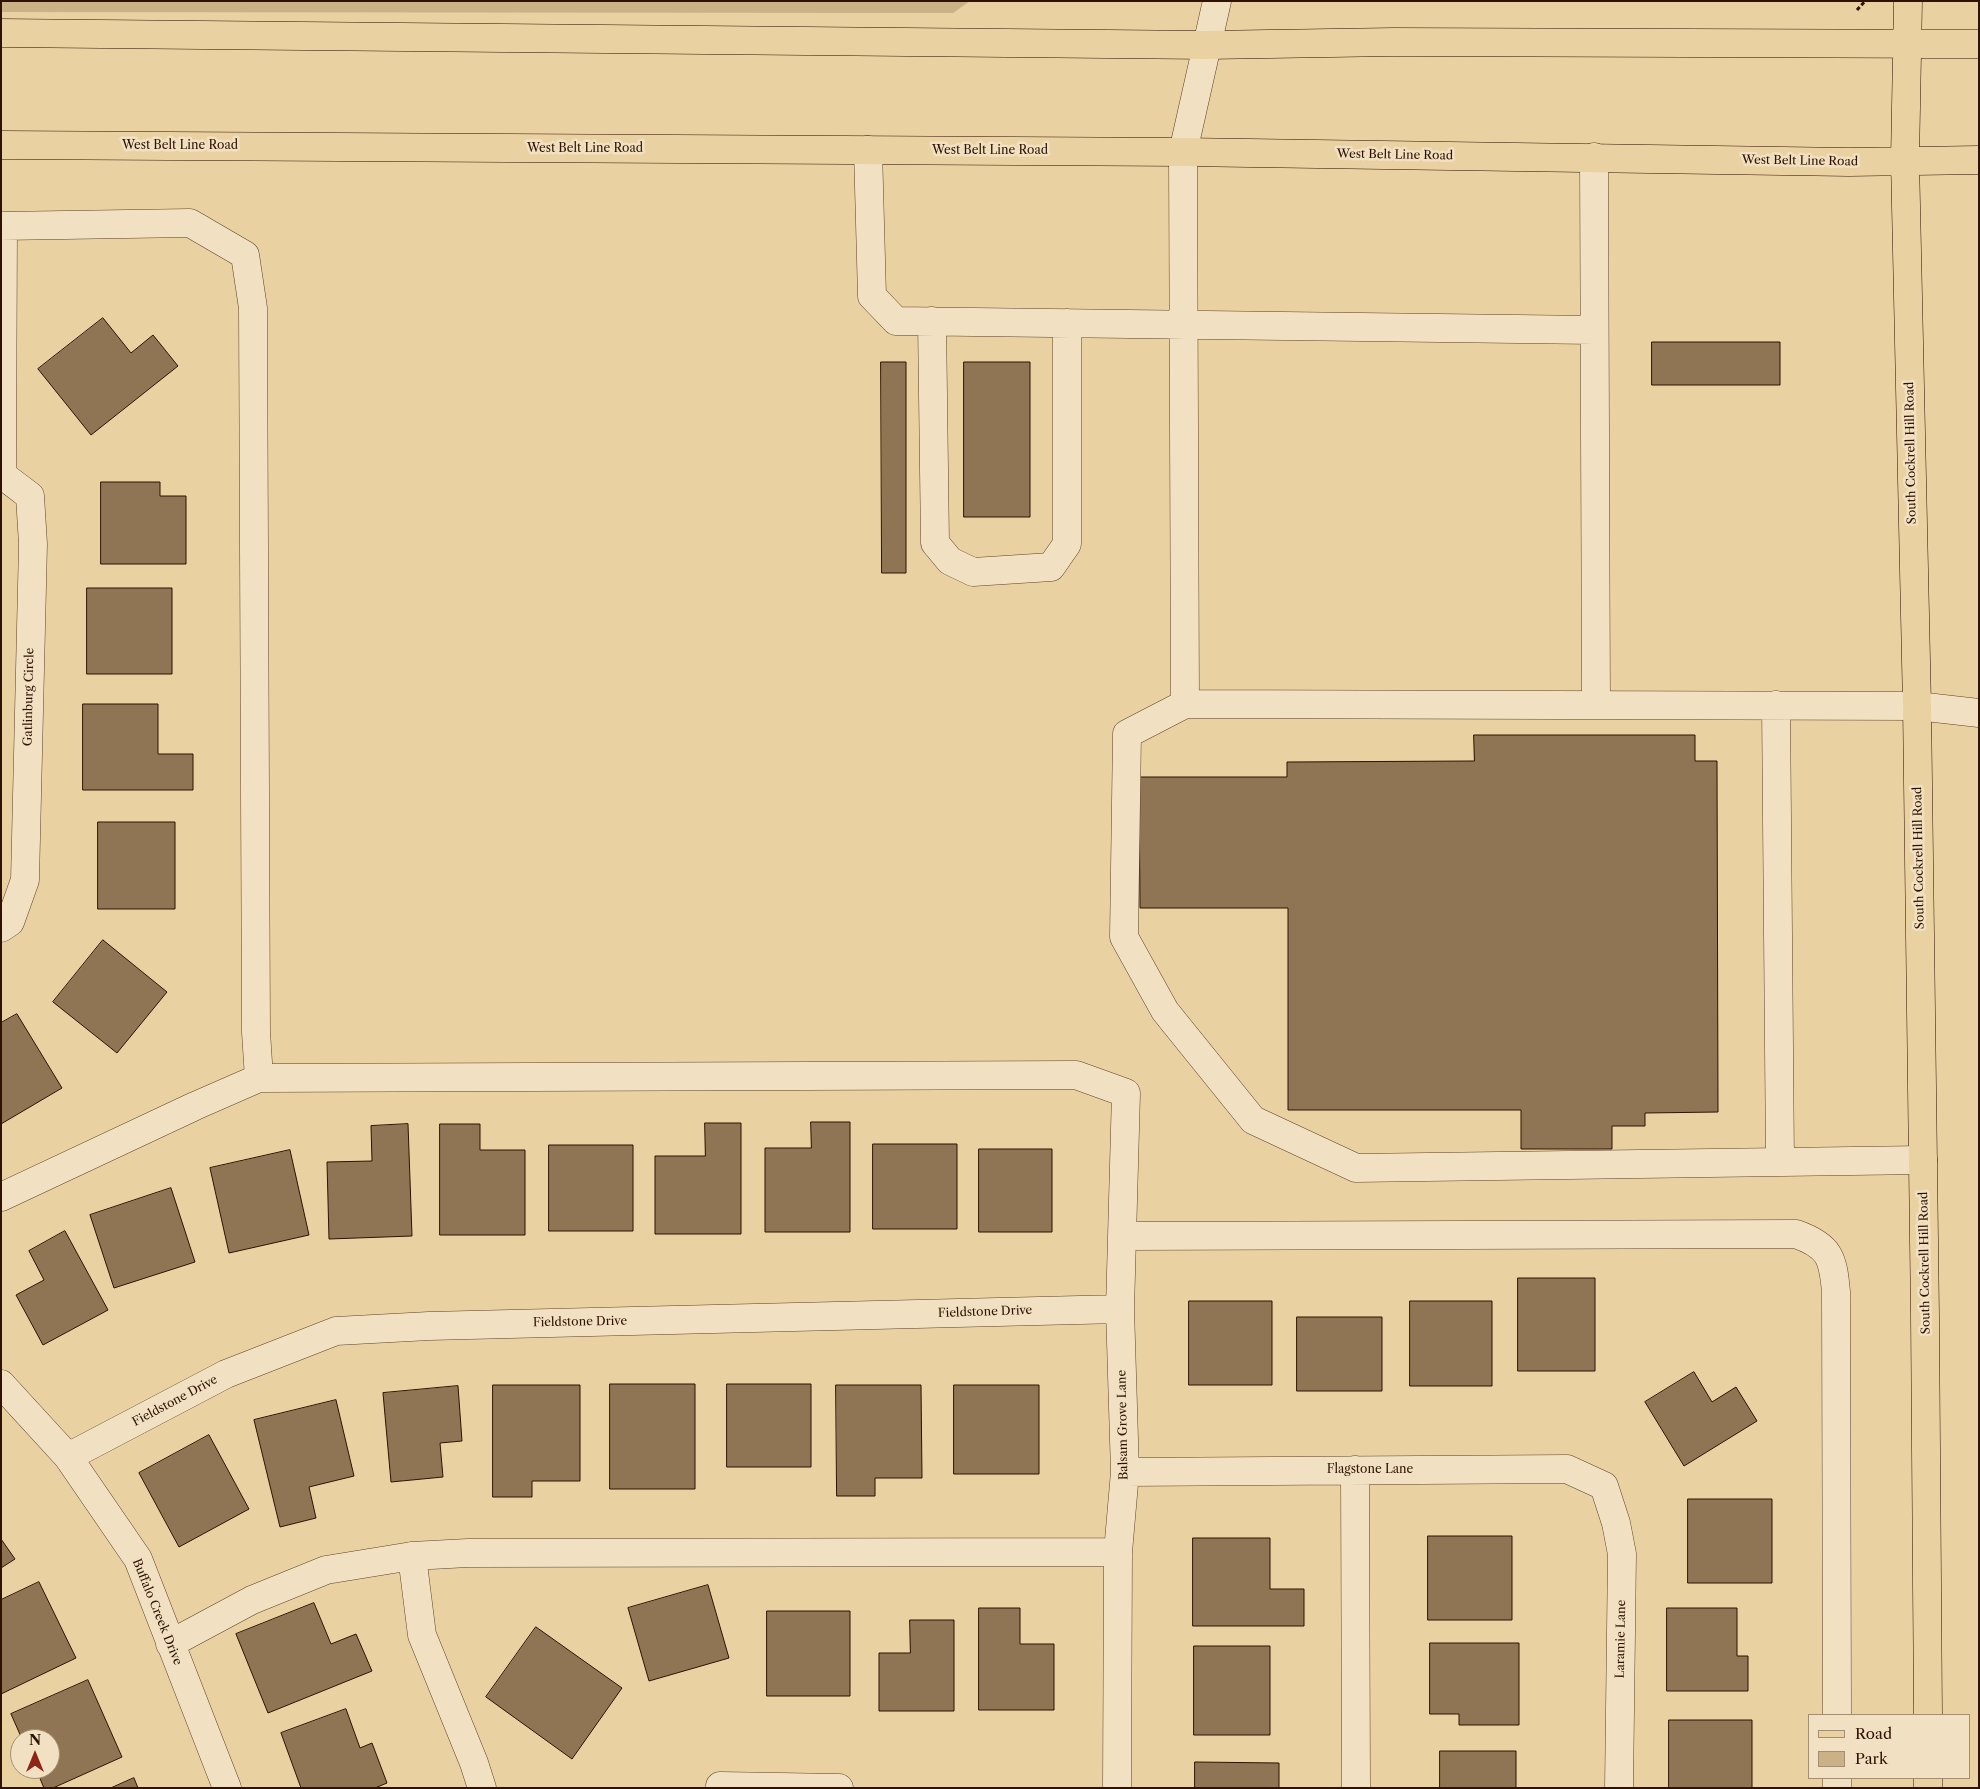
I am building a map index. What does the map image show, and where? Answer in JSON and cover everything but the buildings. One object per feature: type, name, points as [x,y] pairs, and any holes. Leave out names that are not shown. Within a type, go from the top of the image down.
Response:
[{"type":"main road","name":"South Cockrell Hill Road","points":[[1908,1],[1904,160],[1917,706],[1924,1160],[1928,1714]]},
{"type":"main road","points":[[1,33],[1207,44],[1393,42],[1979,44]]},
{"type":"main road","name":"West Belt Line Road","points":[[1,145],[1183,152],[1849,162],[1979,160]]},
{"type":"street","points":[[1185,704],[1183,152],[1217,1]]},
{"type":"street","points":[[868,150],[872,296],[896,320],[1594,330]]},
{"type":"street","points":[[1594,158],[1596,705]]},
{"type":"street","points":[[1,474],[2,226],[190,223],[245,255],[252,308],[256,1032],[259,1078],[1,1197]]},
{"type":"street","points":[[932,321],[935,543],[950,561],[974,572],[1051,567],[1067,544],[1067,323]]},
{"type":"street","name":"Gatlinburg Circle","points":[[1,474],[30,496],[33,544],[24,880],[10,922],[1,928]]},
{"type":"street","points":[[1924,1160],[1356,1168],[1253,1120],[1165,1011],[1124,937],[1127,734],[1185,704],[1917,706],[1979,713]]},
{"type":"street","points":[[1776,705],[1780,1162]]},
{"type":"street","name":"Balsam Grove Lane","points":[[259,1078],[1076,1075],[1126,1093],[1120,1309],[1125,1472],[1118,1552],[1117,1788]]},
{"type":"street","points":[[1122,1236],[1796,1234],[1812,1240],[1824,1250],[1834,1266],[1836,1292],[1836,1714]]},
{"type":"street","name":"Fieldstone Drive","points":[[68,1457],[226,1374],[336,1331],[430,1326],[1120,1309]]},
{"type":"street","name":"Buffalo Creek Drive","points":[[1,1384],[68,1457],[138,1559],[228,1788]]},
{"type":"street","name":"Flagstone Lane","points":[[1125,1472],[1567,1469],[1604,1486],[1606,1493]]},
{"type":"street","points":[[1355,1470],[1356,1788]]},
{"type":"street","name":"Laramie Lane","points":[[1606,1493],[1616,1523],[1622,1554],[1619,1788]]},
{"type":"street","points":[[170,1644],[252,1600],[326,1570],[412,1556],[468,1553],[1118,1552]]},
{"type":"street","points":[[412,1556],[422,1635],[474,1763],[482,1788]]},
{"type":"street","points":[[720,1786],[839,1788]]},
{"type":"green space","points":[[1,1],[970,1],[953,13],[1,12]]}]
